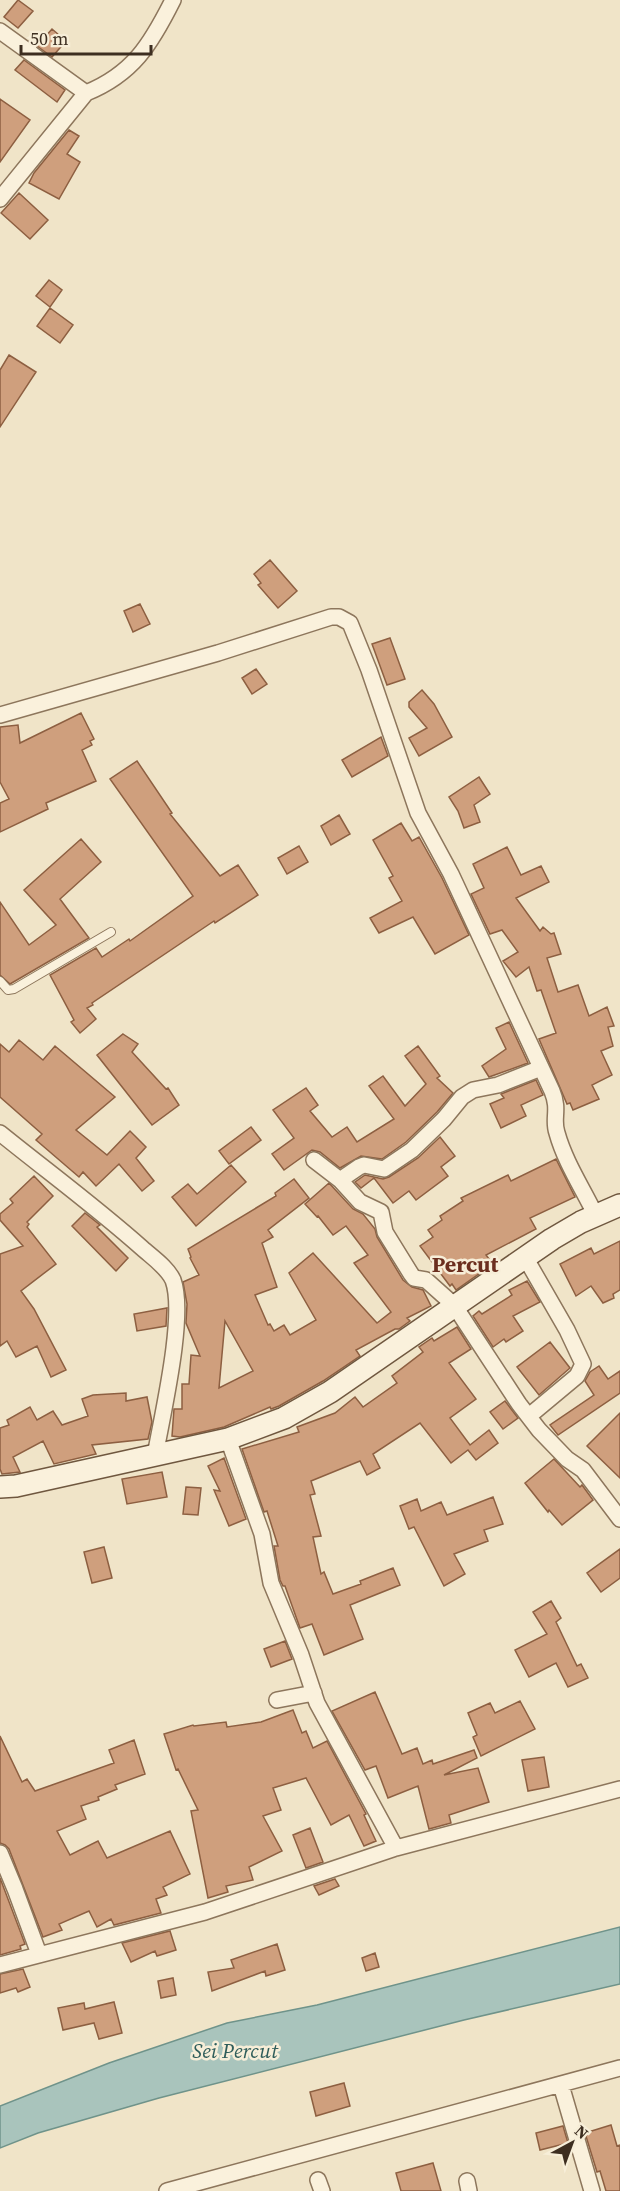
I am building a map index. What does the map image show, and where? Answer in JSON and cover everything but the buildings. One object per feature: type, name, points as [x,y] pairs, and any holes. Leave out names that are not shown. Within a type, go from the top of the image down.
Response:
[{"type":"street","points":[[0,199],[86,93],[105,85],[136,60],[151,42],[173,0]]},
{"type":"street","points":[[0,31],[86,93]]},
{"type":"street","points":[[0,715],[218,653],[331,617],[345,619],[350,623],[369,670],[418,813],[451,874],[556,1100],[555,1129],[560,1144],[596,1216]]},
{"type":"street","points":[[340,1180],[359,1167],[384,1169],[412,1150],[444,1119],[462,1097],[473,1090],[498,1085],[541,1068]]},
{"type":"street","points":[[0,1133],[124,1232],[164,1268],[172,1279],[177,1297],[174,1343],[155,1456]]},
{"type":"street","points":[[314,1160],[340,1180],[360,1203],[381,1212],[385,1232],[414,1278],[426,1280],[454,1305],[529,1416],[553,1445],[583,1470],[620,1519]]},
{"type":"street","points":[[0,1488],[228,1439],[284,1418],[317,1400],[525,1257],[581,1222],[620,1206]]},
{"type":"street","points":[[525,1257],[567,1330],[583,1364],[580,1373],[529,1416]]},
{"type":"street","points":[[228,1439],[262,1534],[271,1583],[314,1693],[330,1729],[396,1848]]},
{"type":"street","points":[[277,1700],[314,1693]]},
{"type":"street","points":[[0,1965],[205,1912],[396,1848],[620,1789]]},
{"type":"street","points":[[0,1853],[39,1954]]},
{"type":"street","points":[[178,2190],[620,2068]]},
{"type":"street","points":[[561,2085],[592,2191]]},
{"type":"lane","points":[[0,981],[8,990],[14,989],[111,932]]},
{"type":"water","name":"Sei Percut","points":[[620,1927],[620,1984],[464,2020],[159,2098],[38,2133],[0,2148],[0,2106],[109,2063],[227,2023],[317,2005]]},
{"type":"district","name":"Percut","points":[[465,1264]]}]
